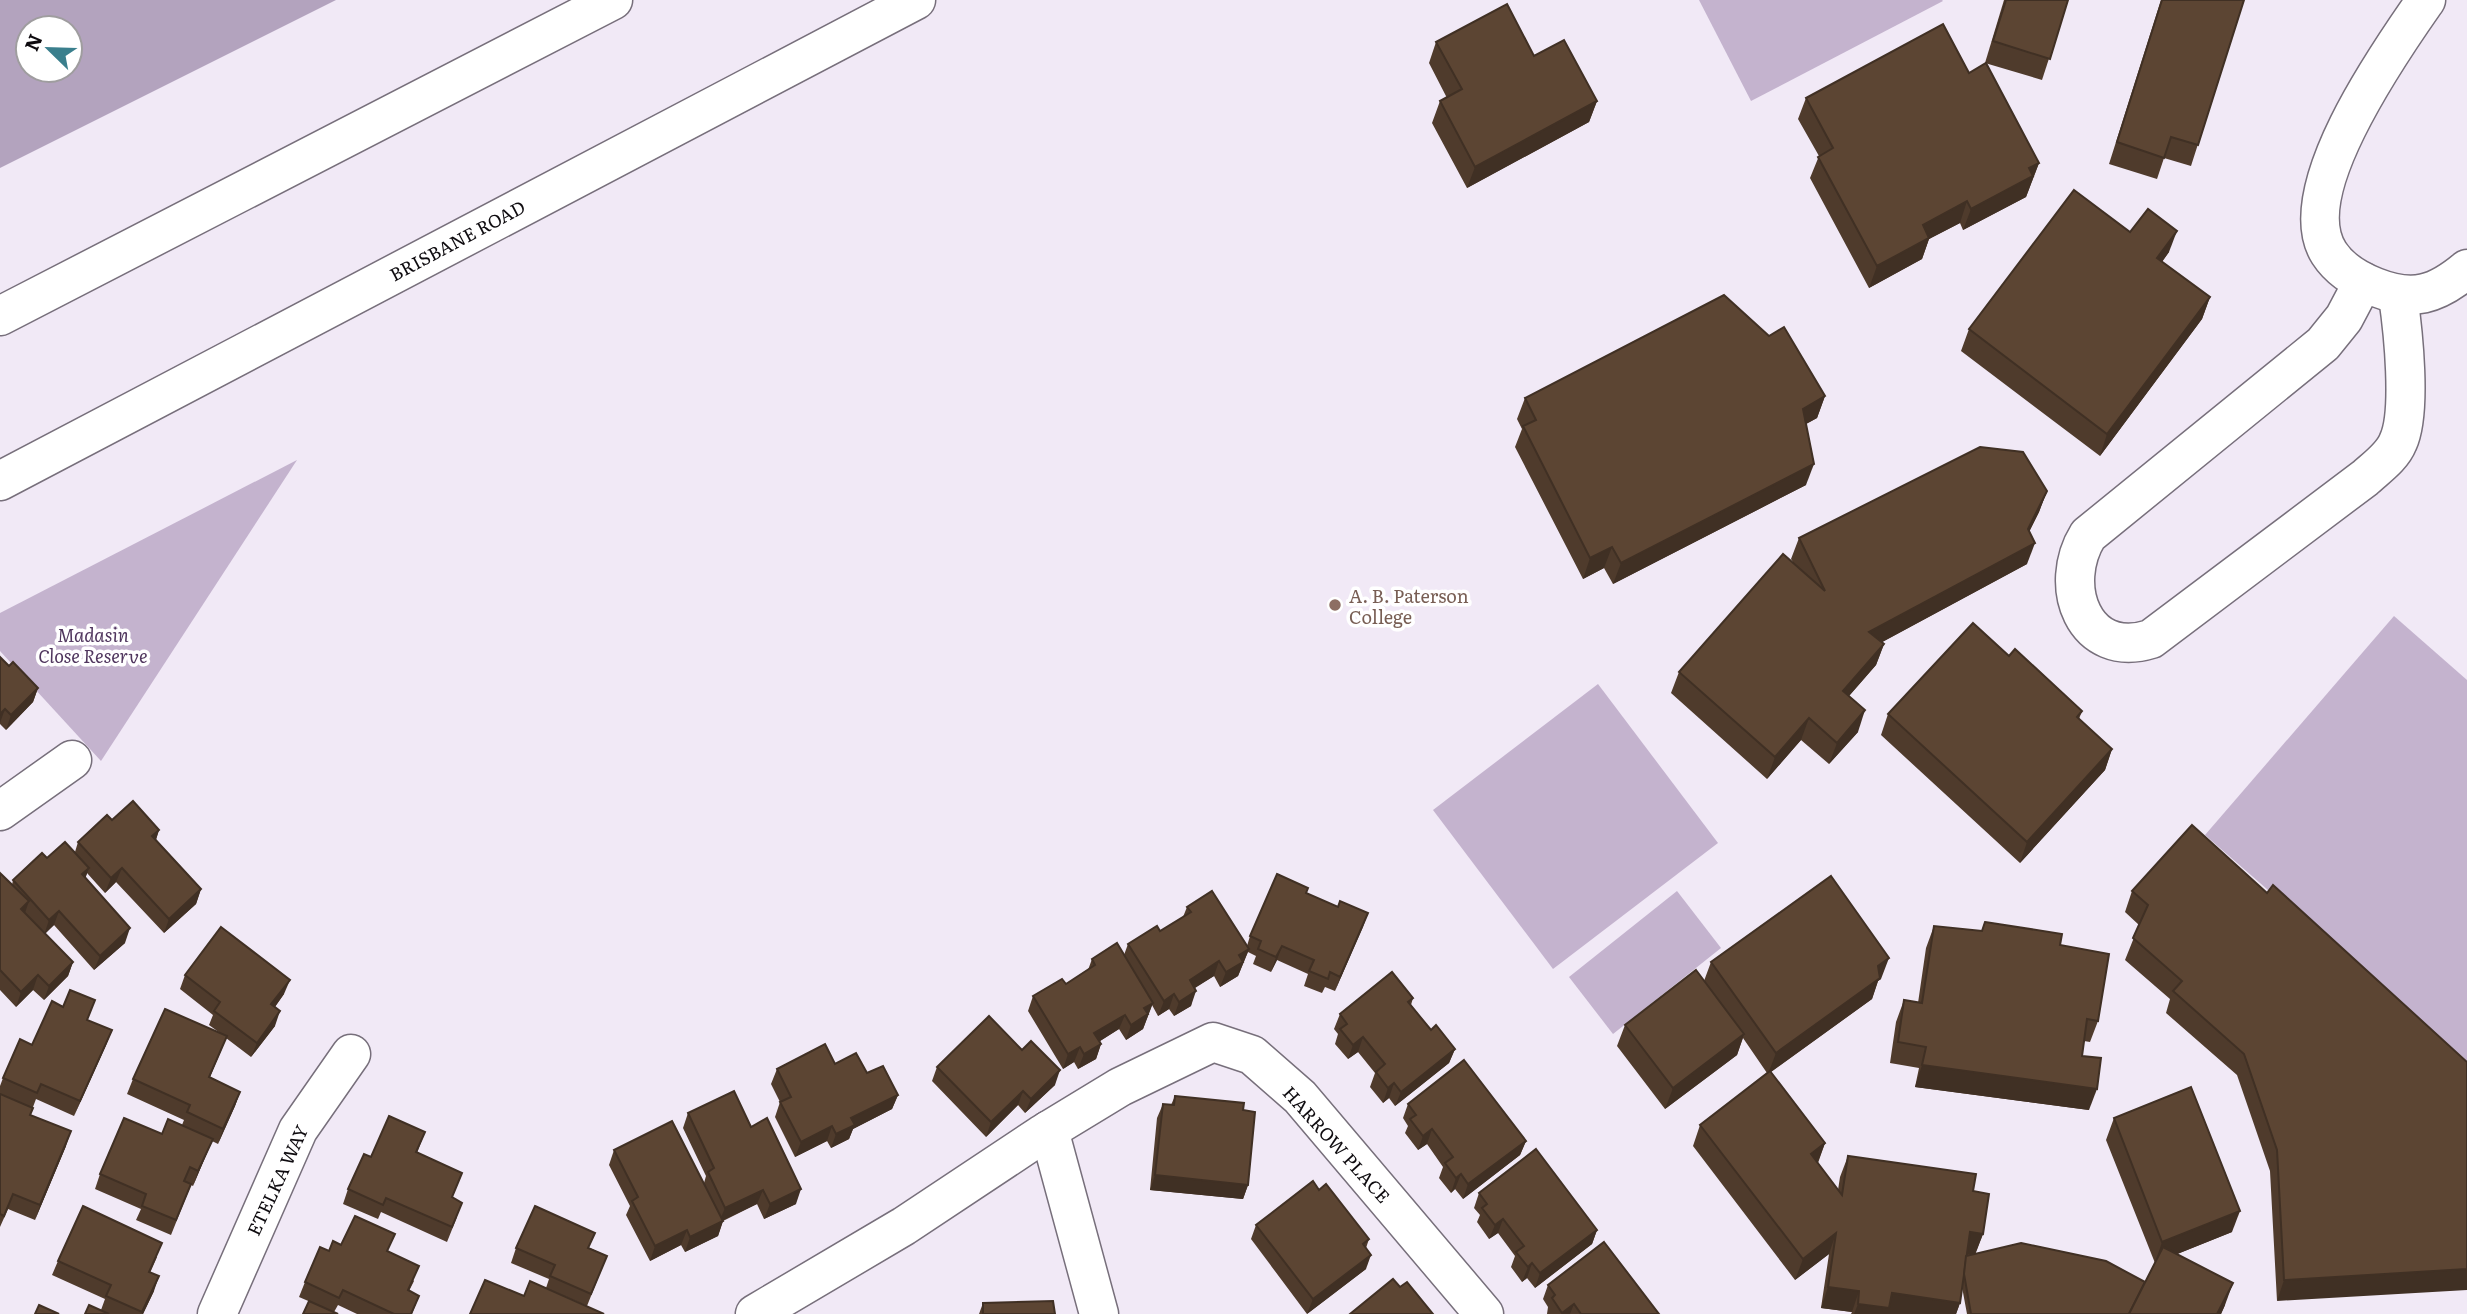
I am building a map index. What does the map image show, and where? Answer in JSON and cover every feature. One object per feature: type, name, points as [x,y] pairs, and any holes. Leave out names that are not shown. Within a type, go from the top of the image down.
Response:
[{"type":"main road","points":[[0,316],[613,0]]},
{"type":"main road","name":"BRISBANE ROAD","points":[[0,481],[916,0]]},
{"type":"main road","points":[[2426,0],[2375,74],[2335,155],[2324,192],[2320,221],[2328,252],[2342,269],[2380,289],[2419,296],[2451,283],[2467,270]]},
{"type":"main road","points":[[2380,289],[2403,333],[2403,426],[2398,443],[2389,456],[2365,478],[2151,639],[2135,644],[2118,644],[2089,626],[2077,601],[2074,572],[2076,560],[2088,535],[2323,344],[2344,318],[2380,289]]},
{"type":"main road","points":[[0,811],[72,760]]},
{"type":"main road","name":"HARROW PLACE","points":[[755,1314],[904,1226],[1049,1130],[1121,1087],[1213,1042],[1252,1055],[1300,1097],[1484,1314]]},
{"type":"main road","name":"ETELKA WAY","points":[[217,1314],[298,1130],[351,1054]]},
{"type":"main road","points":[[1049,1130],[1099,1314]]},
{"type":"green space","points":[[1699,0],[1942,0],[1943,1],[1751,101]]},
{"type":"green space","name":"Madasin Close Reserve","points":[[297,460],[101,761],[0,651],[0,613]]},
{"type":"green space","points":[[2394,616],[2467,680],[2467,1064],[2205,835]]},
{"type":"green space","points":[[1598,684],[1718,843],[1553,969],[1433,810]]},
{"type":"green space","points":[[1677,891],[1721,948],[1613,1034],[1569,977]]},
{"type":"shaded area","points":[[0,0],[336,0],[0,168]]},
{"type":"building","points":[[2006,0],[2068,0],[2050,59],[1993,41]]},
{"type":"building","points":[[2162,0],[2244,0],[2198,145],[2171,137],[2164,158],[2117,142]]},
{"type":"building","points":[[1507,4],[1534,56],[1564,40],[1597,101],[1475,167],[1440,101],[1462,89],[1436,42]]},
{"type":"building","points":[[1943,24],[1969,73],[1986,63],[2039,163],[2029,168],[2033,176],[1971,209],[1967,201],[1923,225],[1929,238],[1877,266],[1818,157],[1833,148],[1806,98]]},
{"type":"building","points":[[2074,190],[2130,232],[2148,209],[2177,231],[2157,258],[2210,297],[2107,434],[1969,329]]},
{"type":"building","points":[[1724,295],[1769,336],[1784,327],[1825,396],[1803,409],[1814,464],[1621,563],[1612,547],[1590,558],[1523,426],[1536,420],[1525,398]]},
{"type":"building","points":[[1980,447],[2023,452],[2047,491],[2028,529],[2035,543],[1869,632],[1884,644],[1843,691],[1865,710],[1837,743],[1809,718],[1775,757],[1679,672],[1783,554],[1825,591],[1799,538]]},
{"type":"building","points":[[1973,623],[2009,656],[2015,649],[2082,711],[2077,717],[2112,749],[2027,842],[1888,714]]},
{"type":"building","points":[[0,657],[9,666],[13,662],[38,688],[11,715],[5,709],[0,714]]},
{"type":"building","points":[[133,801],[159,830],[152,836],[201,889],[169,919],[122,868],[111,878],[78,842],[107,815],[112,820]]},
{"type":"building","points":[[2192,825],[2267,893],[2273,885],[2467,1062],[2467,1269],[2284,1280],[2277,1150],[2244,1054],[2173,991],[2182,981],[2133,938],[2148,905],[2132,891]]},
{"type":"building","points":[[65,842],[89,868],[82,874],[130,928],[100,956],[59,911],[49,920],[13,880],[42,853],[47,858]]},
{"type":"building","points":[[0,873],[29,901],[21,909],[73,962],[49,986],[38,975],[21,992],[0,970]]},
{"type":"building","points":[[1277,874],[1308,888],[1306,893],[1338,907],[1340,901],[1368,913],[1340,977],[1330,972],[1328,979],[1309,971],[1314,960],[1282,946],[1276,957],[1258,949],[1261,941],[1250,936]]},
{"type":"building","points":[[1831,876],[1889,958],[1878,966],[1880,978],[1776,1053],[1711,962]]},
{"type":"building","points":[[1212,891],[1249,949],[1239,955],[1243,962],[1226,972],[1219,961],[1190,980],[1196,991],[1179,1002],[1174,994],[1164,1001],[1128,944],[1157,926],[1160,931],[1191,912],[1187,907]]},
{"type":"building","points":[[1985,922],[2062,934],[2060,945],[2109,954],[2098,1021],[2087,1019],[2082,1056],[2101,1058],[2097,1089],[1922,1065],[1926,1047],[1898,1042],[1904,1000],[1922,1003],[1934,926],[1982,931]]},
{"type":"building","points":[[221,927],[290,980],[271,1004],[280,1011],[257,1043],[214,1011],[220,1002],[185,975]]},
{"type":"building","points":[[1117,943],[1153,1003],[1144,1008],[1148,1014],[1131,1025],[1125,1015],[1094,1033],[1101,1044],[1084,1054],[1080,1047],[1068,1054],[1033,996],[1062,979],[1066,984],[1095,965],[1092,959]]},
{"type":"building","points":[[1696,970],[1744,1034],[1673,1088],[1625,1025]]},
{"type":"building","points":[[1392,972],[1413,998],[1408,1002],[1431,1030],[1436,1025],[1455,1049],[1401,1092],[1394,1083],[1388,1088],[1376,1072],[1385,1064],[1363,1037],[1353,1045],[1340,1029],[1347,1024],[1340,1014]]},
{"type":"building","points":[[70,990],[95,1000],[87,1020],[112,1030],[80,1101],[41,1084],[37,1093],[3,1078],[20,1039],[32,1045],[52,1001],[63,1007]]},
{"type":"building","points":[[165,1009],[227,1036],[209,1077],[240,1092],[223,1129],[187,1112],[190,1105],[133,1079]]},
{"type":"building","points":[[989,1016],[1022,1050],[1031,1041],[1060,1070],[1031,1099],[1023,1091],[991,1122],[937,1067]]},
{"type":"building","points":[[825,1044],[835,1064],[856,1053],[867,1073],[883,1066],[898,1095],[851,1118],[855,1125],[836,1134],[832,1126],[801,1142],[780,1102],[791,1097],[777,1069]]},
{"type":"building","points":[[1464,1060],[1526,1141],[1468,1184],[1461,1174],[1456,1178],[1445,1163],[1453,1157],[1432,1129],[1423,1136],[1410,1119],[1416,1115],[1408,1104]]},
{"type":"building","points":[[1770,1071],[1825,1143],[1811,1154],[1842,1195],[1848,1156],[1976,1174],[1973,1191],[1989,1194],[1983,1234],[1970,1232],[1960,1303],[1892,1293],[1889,1308],[1858,1304],[1859,1291],[1828,1287],[1836,1233],[1803,1259],[1700,1125]]},
{"type":"building","points":[[2191,1087],[2240,1211],[2162,1242],[2114,1118]]},
{"type":"building","points":[[734,1091],[751,1127],[767,1118],[801,1189],[770,1204],[763,1190],[725,1208],[708,1172],[714,1168],[688,1113]]},
{"type":"building","points":[[0,1094],[33,1108],[30,1115],[71,1131],[40,1205],[13,1194],[4,1216],[0,1214]]},
{"type":"building","points":[[1175,1096],[1244,1103],[1243,1110],[1255,1112],[1248,1185],[1155,1175],[1163,1104],[1174,1105]]},
{"type":"building","points":[[389,1116],[425,1132],[416,1152],[462,1173],[452,1197],[462,1203],[452,1227],[386,1198],[383,1205],[348,1189],[364,1154],[371,1157]]},
{"type":"building","points":[[124,1118],[162,1134],[168,1119],[213,1139],[198,1171],[190,1167],[184,1181],[191,1184],[176,1220],[142,1206],[146,1194],[100,1174]]},
{"type":"building","points":[[672,1121],[723,1221],[690,1237],[687,1230],[655,1246],[632,1201],[638,1197],[614,1150]]},
{"type":"building","points":[[1536,1149],[1597,1230],[1540,1273],[1532,1263],[1528,1267],[1516,1252],[1524,1246],[1503,1219],[1495,1225],[1482,1208],[1487,1204],[1479,1193]]},
{"type":"building","points":[[1313,1181],[1319,1190],[1326,1184],[1369,1239],[1363,1244],[1371,1255],[1313,1299],[1256,1225]]},
{"type":"building","points":[[83,1206],[162,1243],[149,1272],[159,1276],[142,1312],[106,1296],[111,1285],[58,1261]]},
{"type":"building","points":[[535,1206],[595,1233],[588,1248],[607,1256],[591,1294],[550,1276],[555,1265],[516,1248]]},
{"type":"building","points":[[355,1216],[395,1234],[387,1251],[419,1266],[408,1290],[419,1296],[411,1314],[394,1314],[343,1290],[339,1298],[305,1282],[320,1247],[329,1251],[333,1241],[341,1245]]},
{"type":"building","points":[[1604,1242],[1659,1314],[1581,1314],[1574,1304],[1562,1313],[1552,1298],[1555,1295],[1548,1285]]},
{"type":"building","points":[[2021,1243],[2106,1261],[2145,1282],[2129,1314],[1971,1314],[1964,1274],[1966,1256]]},
{"type":"building","points":[[2163,1247],[2233,1283],[2217,1314],[2129,1314]]},
{"type":"building","points":[[1393,1279],[1400,1287],[1407,1282],[1433,1314],[1350,1314]]},
{"type":"building","points":[[485,1280],[524,1296],[530,1281],[604,1314],[470,1314]]},
{"type":"building","points":[[309,1301],[338,1314],[303,1314]]},
{"type":"building","points":[[1053,1301],[1055,1314],[983,1314],[983,1303]]},
{"type":"building","points":[[39,1305],[59,1314],[35,1314]]},
{"type":"building","points":[[89,1305],[109,1314],[85,1314]]},
{"type":"place","name":"A. B. Paterson College","points":[[1335,605]]}]
